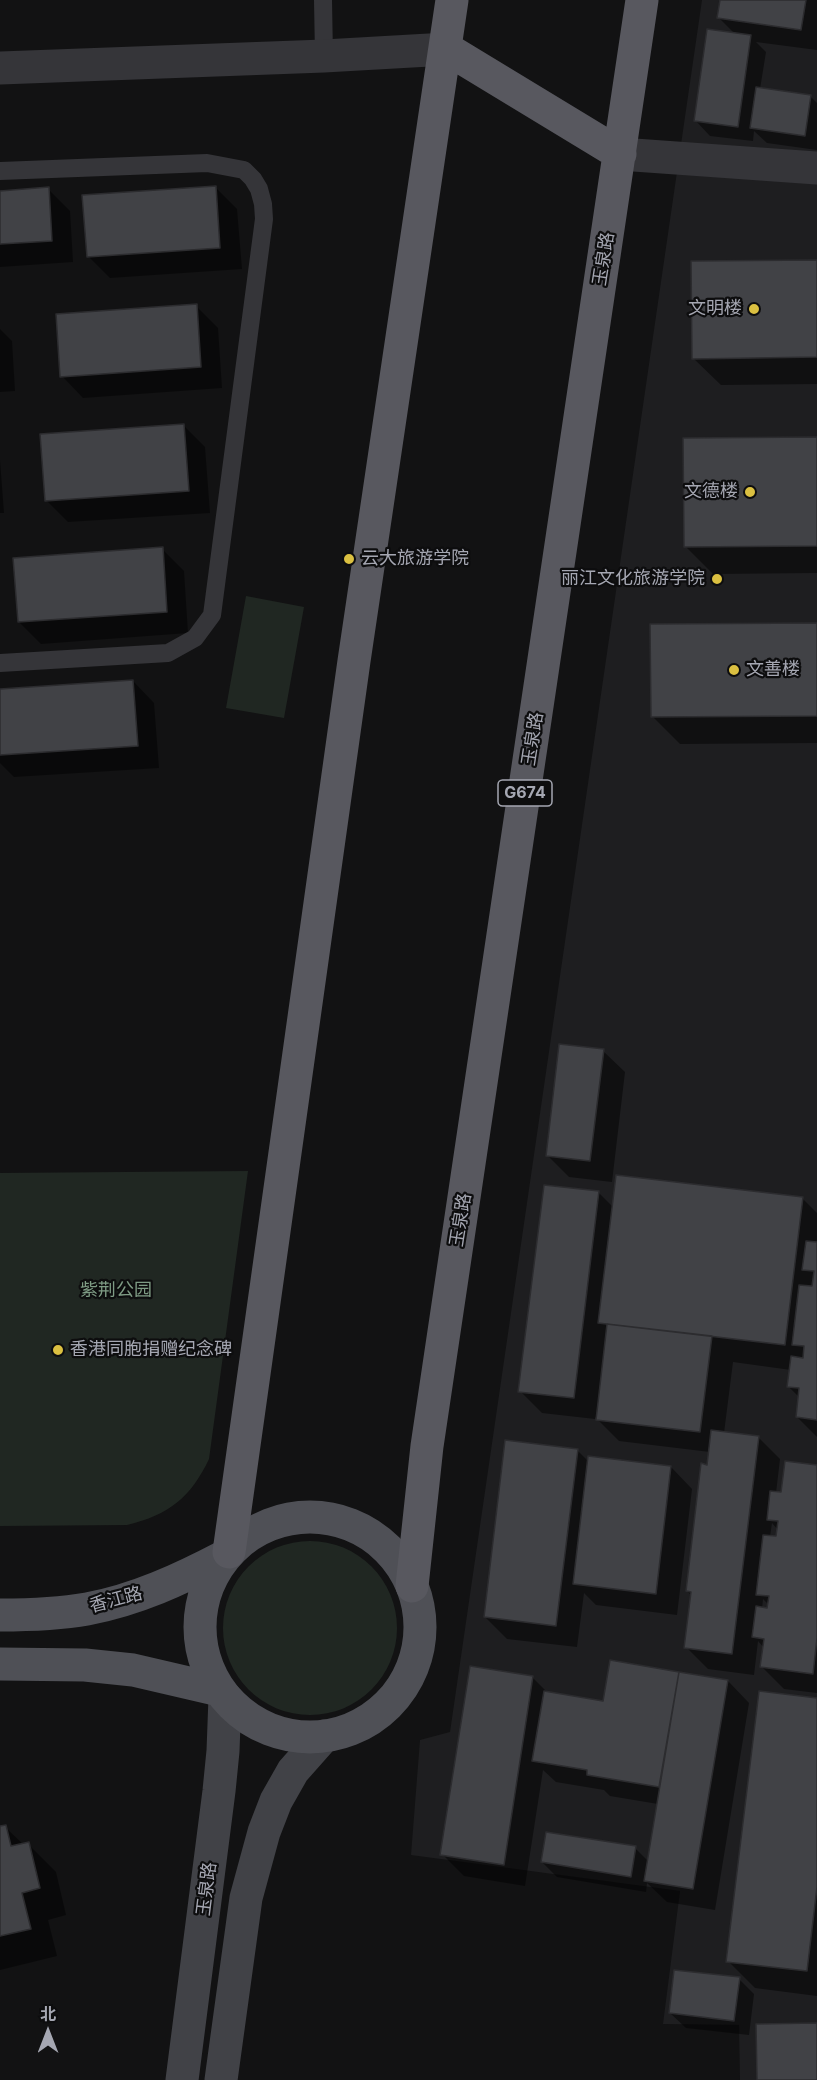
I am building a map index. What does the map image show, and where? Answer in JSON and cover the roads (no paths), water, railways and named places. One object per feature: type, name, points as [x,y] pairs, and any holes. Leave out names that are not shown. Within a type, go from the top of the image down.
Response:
[{"type":"highway","points":[[227,1554],[354,662],[447,49],[452,0]]},
{"type":"highway","name":"玉泉路","points":[[412,1586],[427,1446],[642,0]]},
{"type":"highway","points":[[447,49],[620,154]]},
{"type":"main road","points":[[300,1517],[320,1517],[349,1525],[376,1539],[391,1552],[403,1568],[412,1586],[419,1608],[421,1631],[410,1675],[397,1695],[381,1712],[362,1724],[338,1734],[313,1738],[288,1735],[263,1727],[241,1714],[222,1694],[209,1674],[201,1649],[199,1623],[203,1597],[213,1573],[227,1554],[261,1528],[300,1517]]},
{"type":"main road","name":"香江路","points":[[0,1615],[87,1609],[114,1603],[159,1588],[227,1554]]},
{"type":"main road","points":[[0,1664],[85,1665],[133,1670],[222,1694]]},
{"type":"main road","name":"玉泉路","points":[[182,2080],[219,1791],[225,1727],[222,1694]]},
{"type":"main road","points":[[220,2080],[246,1899],[261,1842],[276,1801],[293,1771],[324,1736]]},
{"type":"street","points":[[0,68],[447,49]]},
{"type":"street","points":[[620,154],[817,168]]},
{"type":"lane","points":[[322,0],[324,56]]},
{"type":"lane","points":[[0,171],[207,163],[244,170],[253,179],[261,196],[264,219],[212,615],[195,638],[168,653],[0,663]]},
{"type":"place","name":"文明楼","points":[[754,309]]},
{"type":"place","name":"文德楼","points":[[750,492]]},
{"type":"place","name":"云大旅游学院","points":[[349,559]]},
{"type":"place","name":"丽江文化旅游学院","points":[[717,579]]},
{"type":"place","name":"文善楼","points":[[734,670]]},
{"type":"place","name":"香港同胞捐赠纪念碑","points":[[58,1350]]},
{"type":"park label","name":"紫荆公园","points":[[116,1291]]}]
